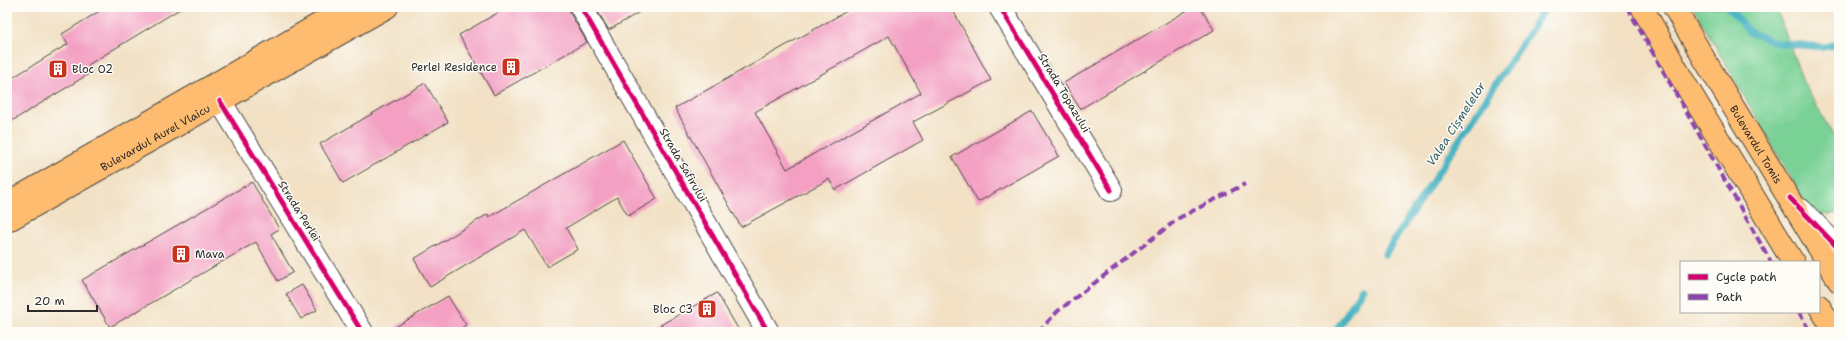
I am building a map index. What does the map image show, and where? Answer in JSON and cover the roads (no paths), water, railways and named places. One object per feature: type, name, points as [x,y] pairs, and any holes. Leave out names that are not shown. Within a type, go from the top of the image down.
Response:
[{"type":"main road","name":"Bulevardul Aurel Vlaicu","points":[[7,204],[349,7]]},
{"type":"main road","name":"Bulevardul Aurel Vlaicu","points":[[7,221],[388,7]]},
{"type":"main road","points":[[1642,7],[1681,76],[1792,261]]},
{"type":"main road","name":"Bulevardul Tomis","points":[[1674,7],[1839,281]]},
{"type":"main road","points":[[1820,308],[1835,332]]},
{"type":"street","name":"Strada Safirului","points":[[581,7],[768,332]]},
{"type":"street","name":"Strada Topazului","points":[[1000,7],[1111,190]]},
{"type":"street","name":"Strada Perlei","points":[[220,101],[362,332]]},
{"type":"street","points":[[1790,198],[1839,249]]},
{"type":"waterway","name":"Valea Cișmelelor","points":[[1385,254],[1546,7]]},
{"type":"waterway","name":"Valea Cișmelelor","points":[[1728,7],[1749,32],[1778,43],[1823,47],[1839,44]]},
{"type":"waterway","name":"Valea Cișmelelor","points":[[1335,332],[1362,290]]},
{"type":"place","name":"Perlei Residence","points":[[511,67]]},
{"type":"place","name":"Bloc O2","points":[[58,69]]},
{"type":"place","name":"Mava","points":[[181,254]]},
{"type":"place","name":"Bloc C3","points":[[707,309]]}]
